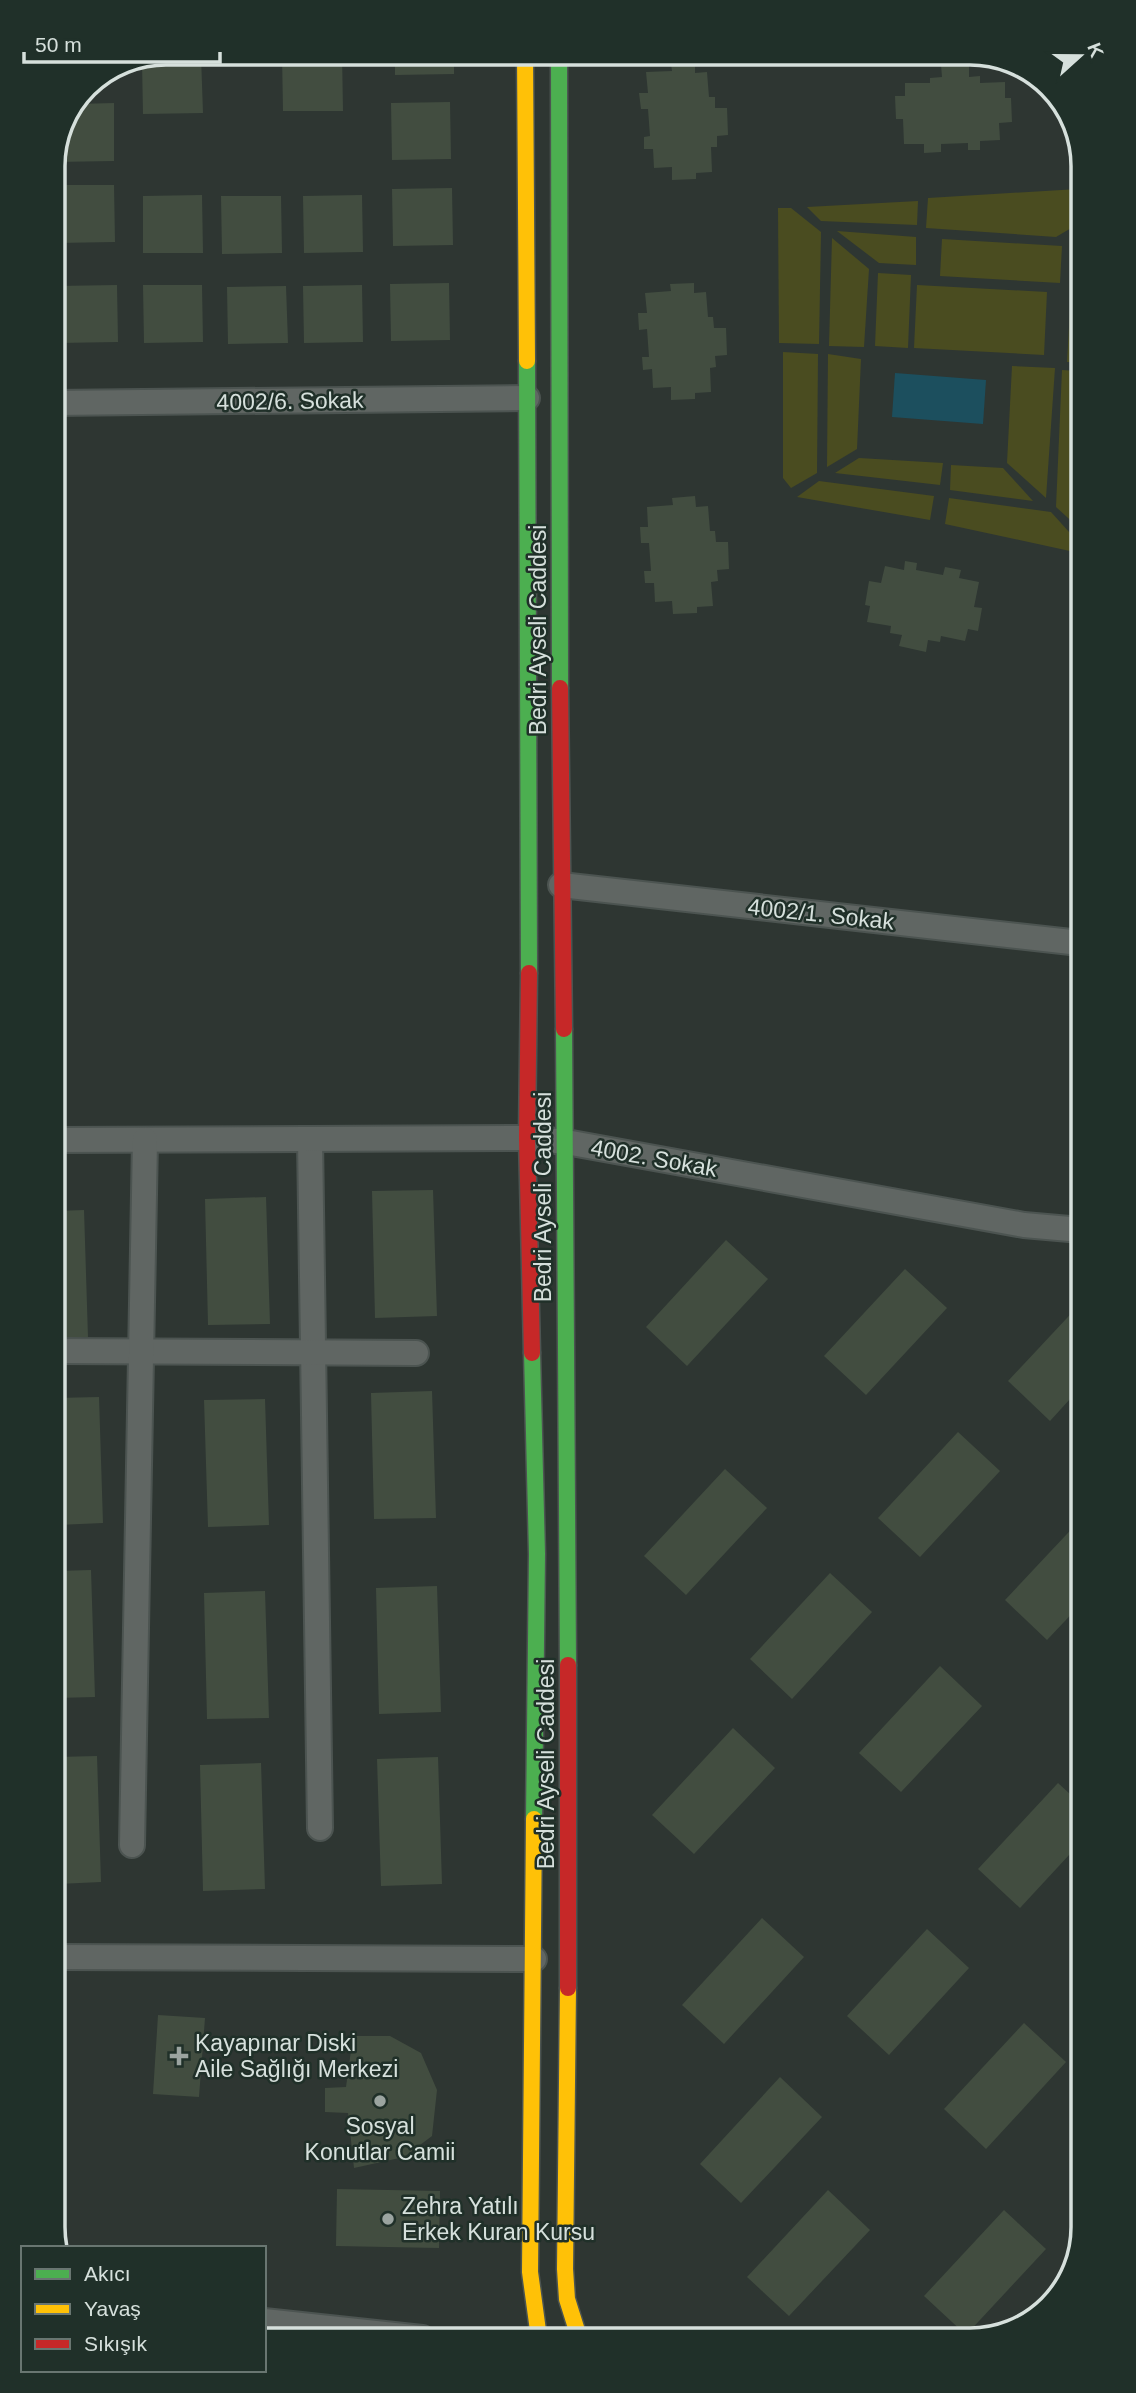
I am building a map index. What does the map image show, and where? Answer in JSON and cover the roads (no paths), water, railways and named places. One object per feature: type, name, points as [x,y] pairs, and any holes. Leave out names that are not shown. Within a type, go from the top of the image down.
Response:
[{"type":"main road","name":"Bedri Ayseli Caddesi","points":[[525,65],[530,886],[527,1138],[537,1555],[530,2273],[538,2328]]},
{"type":"main road","name":"Bedri Ayseli Caddesi","points":[[559,65],[561,885],[566,1142],[570,1960],[565,2269],[567,2299],[576,2328]]},
{"type":"street","name":"4002/6. Sokak","points":[[65,403],[527,398]]},
{"type":"street","name":"4002/1. Sokak","points":[[561,885],[1071,942]]},
{"type":"street","name":"4002. Sokak","points":[[65,1140],[527,1138],[566,1142],[1024,1225],[1071,1229]]},
{"type":"street","points":[[310,1139],[320,1828]]},
{"type":"street","points":[[132,1846],[145,1140]]},
{"type":"street","points":[[65,1351],[416,1353]]},
{"type":"street","points":[[65,1957],[534,1959]]},
{"type":"street","points":[[266,2321],[329,2328]]},
{"type":"water","points":[[895,373],[986,380],[983,424],[892,417]]},
{"type":"place","name":"Kayapınar Diski Aile Sağlığı Merkezi","points":[[179,2056]]},
{"type":"place","name":"Sosyal Konutlar Camii","points":[[380,2101]]},
{"type":"place","name":"Zehra Yatılı Erkek Kuran Kursu","points":[[388,2219]]}]
